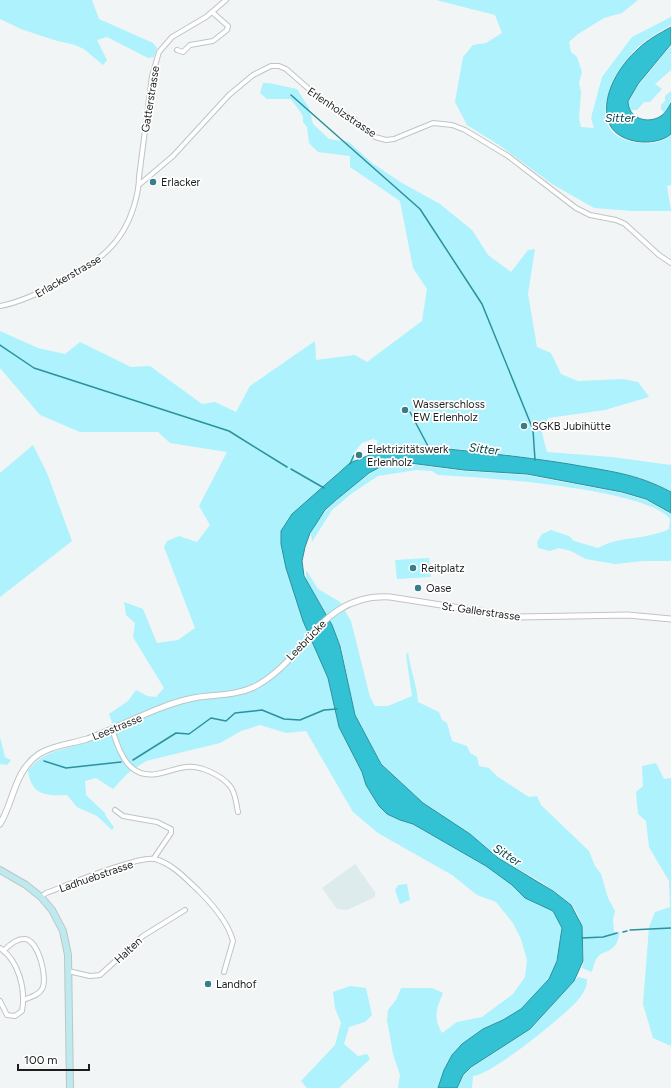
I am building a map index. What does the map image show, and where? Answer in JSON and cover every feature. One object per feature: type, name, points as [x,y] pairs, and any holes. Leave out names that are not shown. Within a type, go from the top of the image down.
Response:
[{"type":"main road","points":[[1,872],[26,886],[41,897],[52,910],[63,931],[68,955],[70,1088]]},
{"type":"street","name":"Gatterstrasse","points":[[140,184],[139,177],[152,76],[157,58],[164,45],[172,37],[212,12],[226,0]]},
{"type":"street","points":[[177,50],[182,52],[190,45],[213,41],[227,30],[228,26],[224,20],[212,12]]},
{"type":"street","name":"Erlenholzstrasse","points":[[140,184],[173,156],[229,95],[253,75],[272,66],[280,66],[294,75],[305,88],[355,120],[375,137],[386,140],[394,139],[432,123],[452,125],[465,130],[508,156],[576,208],[590,215],[616,220],[625,224],[671,263]]},
{"type":"street","name":"Erlackerstrasse","points":[[0,306],[20,301],[45,290],[104,255],[117,242],[127,226],[140,184]]},
{"type":"street","name":"St. Gallerstrasse","points":[[341,608],[362,599],[384,597],[518,618],[628,615],[671,619]]},
{"type":"street","name":"Leebrücke","points":[[272,674],[328,618],[341,608]]},
{"type":"street","name":"Leestrasse","points":[[0,824],[8,809],[18,779],[31,760],[46,750],[86,739],[181,701],[243,691],[260,683],[272,674]]},
{"type":"street","points":[[112,729],[120,751],[131,767],[150,775],[161,775],[185,767],[199,768],[222,779],[230,786],[235,797],[238,812]]},
{"type":"street","points":[[115,810],[123,816],[170,827],[171,833],[154,858],[168,864],[180,872],[210,902],[223,921],[233,941],[224,972]]},
{"type":"street","name":"Ladhuebstrasse","points":[[41,897],[46,893],[129,862],[154,858]]},
{"type":"street","name":"Halten","points":[[68,971],[90,976],[100,975],[143,936],[185,910]]},
{"type":"street","points":[[0,1001],[7,1015],[15,1016],[22,1011],[23,1000],[19,974],[12,961],[2,949],[23,939],[29,940],[36,948],[43,971],[44,985],[38,993],[23,1000]]},
{"type":"shaded area","points":[[0,0],[92,0],[99,19],[153,43],[157,48],[154,57],[148,58],[107,37],[97,40],[107,60],[103,65],[84,49],[21,29],[0,19]]},
{"type":"shaded area","points":[[436,0],[638,0],[622,13],[604,18],[578,34],[569,42],[571,52],[577,57],[582,72],[579,83],[581,92],[579,118],[581,127],[594,128],[591,118],[602,77],[632,37],[671,17],[671,25],[642,44],[624,63],[609,92],[606,106],[606,120],[612,131],[623,139],[650,143],[661,141],[671,135],[671,185],[667,186],[671,211],[633,211],[594,208],[552,184],[499,145],[467,125],[455,102],[463,57],[473,45],[486,43],[502,33],[495,15]]},
{"type":"shaded area","points":[[671,45],[671,70],[655,84],[662,89],[650,102],[644,102],[637,110],[631,110],[628,106],[628,102],[632,93]]},
{"type":"shaded area","points":[[263,83],[297,89],[309,108],[313,124],[329,139],[349,142],[372,163],[402,183],[440,204],[472,230],[488,255],[511,272],[528,250],[535,249],[528,294],[537,347],[551,353],[561,374],[578,381],[623,379],[638,382],[649,397],[605,410],[548,418],[542,433],[547,452],[612,457],[671,465],[671,491],[643,479],[617,472],[481,451],[402,447],[390,448],[372,454],[378,441],[373,439],[362,443],[352,455],[356,461],[337,473],[312,498],[298,508],[281,531],[282,549],[303,621],[328,678],[337,720],[362,772],[366,785],[379,806],[400,820],[413,824],[486,866],[512,885],[525,898],[553,911],[562,928],[557,961],[549,979],[521,1009],[503,1020],[483,1029],[462,1044],[444,1070],[438,1088],[398,1088],[400,1075],[393,1054],[387,1020],[388,1010],[396,1000],[401,988],[432,988],[443,993],[436,1013],[437,1022],[442,1033],[457,1022],[482,1017],[513,994],[525,977],[527,960],[521,939],[513,923],[496,902],[477,895],[452,875],[378,833],[353,812],[306,731],[286,733],[260,725],[241,731],[220,743],[146,761],[127,774],[113,789],[96,778],[85,781],[86,795],[106,814],[105,815],[114,827],[112,830],[97,816],[77,807],[67,795],[52,795],[40,792],[32,785],[28,770],[39,759],[50,753],[87,742],[115,731],[109,714],[128,701],[136,690],[147,696],[156,697],[164,688],[133,637],[135,623],[126,615],[124,602],[143,609],[157,643],[178,640],[195,628],[164,547],[167,541],[179,536],[197,542],[210,525],[199,506],[227,452],[170,443],[158,432],[80,432],[40,415],[0,368],[0,331],[38,348],[65,354],[80,342],[131,367],[150,366],[202,404],[215,402],[236,412],[250,386],[315,341],[316,360],[355,355],[367,362],[422,321],[427,289],[413,268],[400,201],[350,167],[350,156],[318,152],[309,143],[307,127],[303,122],[303,116],[291,99],[267,99],[260,93]]},
{"type":"shaded area","points":[[671,91],[671,103],[665,113],[661,109],[661,105],[665,101],[665,96]]},
{"type":"shaded area","points":[[33,445],[47,473],[72,541],[0,597],[0,473]]},
{"type":"shaded area","points":[[402,463],[464,471],[526,475],[622,493],[646,500],[671,514],[671,561],[643,561],[615,564],[586,559],[571,551],[559,548],[550,551],[538,548],[537,542],[542,534],[551,530],[569,536],[574,541],[598,548],[606,544],[651,535],[669,529],[670,519],[655,508],[629,499],[561,486],[489,478],[438,475],[432,471],[416,470],[378,476],[351,494],[332,510],[312,542],[311,533],[321,516],[350,488],[378,469]]},
{"type":"shaded area","name":"Reitplatz","points":[[429,558],[431,577],[397,579],[395,560]]},
{"type":"shaded area","points":[[307,571],[318,589],[340,602],[351,621],[370,697],[375,706],[388,706],[412,696],[406,655],[408,652],[418,702],[439,712],[442,720],[447,723],[452,741],[467,746],[470,753],[477,757],[479,766],[489,768],[498,777],[529,797],[537,796],[541,805],[589,851],[595,866],[601,874],[608,898],[615,911],[613,919],[614,932],[620,932],[616,944],[597,958],[592,972],[582,968],[584,961],[582,926],[572,905],[543,883],[498,858],[470,834],[423,803],[381,763],[355,715],[341,646],[326,613],[306,579]]},
{"type":"shaded area","points":[[0,737],[5,757],[11,760],[7,765],[0,764]]},
{"type":"shaded area","points":[[656,763],[664,779],[671,778],[671,1046],[653,1038],[643,1004],[649,927],[655,912],[670,907],[669,881],[649,847],[646,821],[638,814],[636,792],[643,786],[642,766]]},
{"type":"shaded area","points":[[355,864],[375,892],[375,897],[347,910],[337,909],[322,888]]},
{"type":"shaded area","points":[[407,884],[410,900],[400,904],[395,890],[398,885]]},
{"type":"shaded area","points":[[578,977],[587,979],[587,983],[584,991],[574,1004],[524,1046],[494,1066],[473,1076],[472,1088],[457,1088],[464,1075],[472,1067],[531,1029]]},
{"type":"shaded area","points":[[350,986],[366,988],[372,1015],[365,1022],[349,1027],[344,1044],[358,1056],[367,1054],[370,1059],[339,1088],[307,1088],[301,1081],[335,1045],[341,1023],[335,1008],[333,992]]},
{"type":"water","name":"Sitter","points":[[671,27],[671,44],[638,84],[628,101],[631,112],[635,116],[644,120],[656,119],[661,116],[666,112],[671,103],[671,134],[655,141],[646,142],[626,139],[612,128],[608,120],[607,101],[614,81],[631,56],[645,43]]},
{"type":"water","points":[[418,446],[531,459],[609,471],[646,481],[671,492],[671,513],[646,499],[622,492],[527,474],[464,470],[402,462],[380,467],[369,473],[325,510],[310,533],[302,561],[304,576],[332,625],[340,646],[355,715],[381,764],[423,803],[470,834],[498,858],[553,891],[571,905],[582,926],[583,961],[574,981],[530,1029],[471,1067],[463,1075],[457,1088],[438,1088],[444,1070],[452,1055],[462,1044],[483,1029],[503,1020],[521,1009],[549,979],[557,961],[562,928],[553,911],[525,898],[512,885],[486,866],[413,824],[387,814],[379,806],[366,785],[362,772],[339,727],[328,678],[303,621],[286,568],[281,544],[281,531],[292,514],[350,463],[372,454],[400,447]]},
{"type":"waterway","points":[[291,95],[420,209],[482,304],[532,427]]},
{"type":"waterway","points":[[0,345],[34,368],[229,431],[287,467]]},
{"type":"waterway","points":[[410,412],[429,448]]},
{"type":"waterway","points":[[533,430],[535,460]]},
{"type":"waterway","points":[[350,464],[354,455]]},
{"type":"waterway","points":[[291,469],[324,488]]},
{"type":"waterway","points":[[133,760],[176,733],[189,734],[211,718],[226,721],[235,713],[262,710],[284,719],[300,720],[324,710],[337,709]]},
{"type":"waterway","points":[[44,761],[66,768],[121,762]]},
{"type":"waterway","points":[[630,930],[671,928]]},
{"type":"waterway","points":[[623,932],[627,931]]},
{"type":"waterway","points":[[582,938],[603,937],[617,933]]},
{"type":"place","name":"Erlacker","points":[[153,182]]},
{"type":"place","name":"Wasserschloss EW Erlenholz","points":[[405,410]]},
{"type":"place","name":"SGKB Jubihütte","points":[[524,426]]},
{"type":"place","name":"Elektrizitätswerk Erlenholz","points":[[359,455]]},
{"type":"place","name":"Reitplatz","points":[[413,568]]},
{"type":"place","name":"Oase","points":[[418,588]]},
{"type":"place","name":"Landhof","points":[[208,984]]}]
